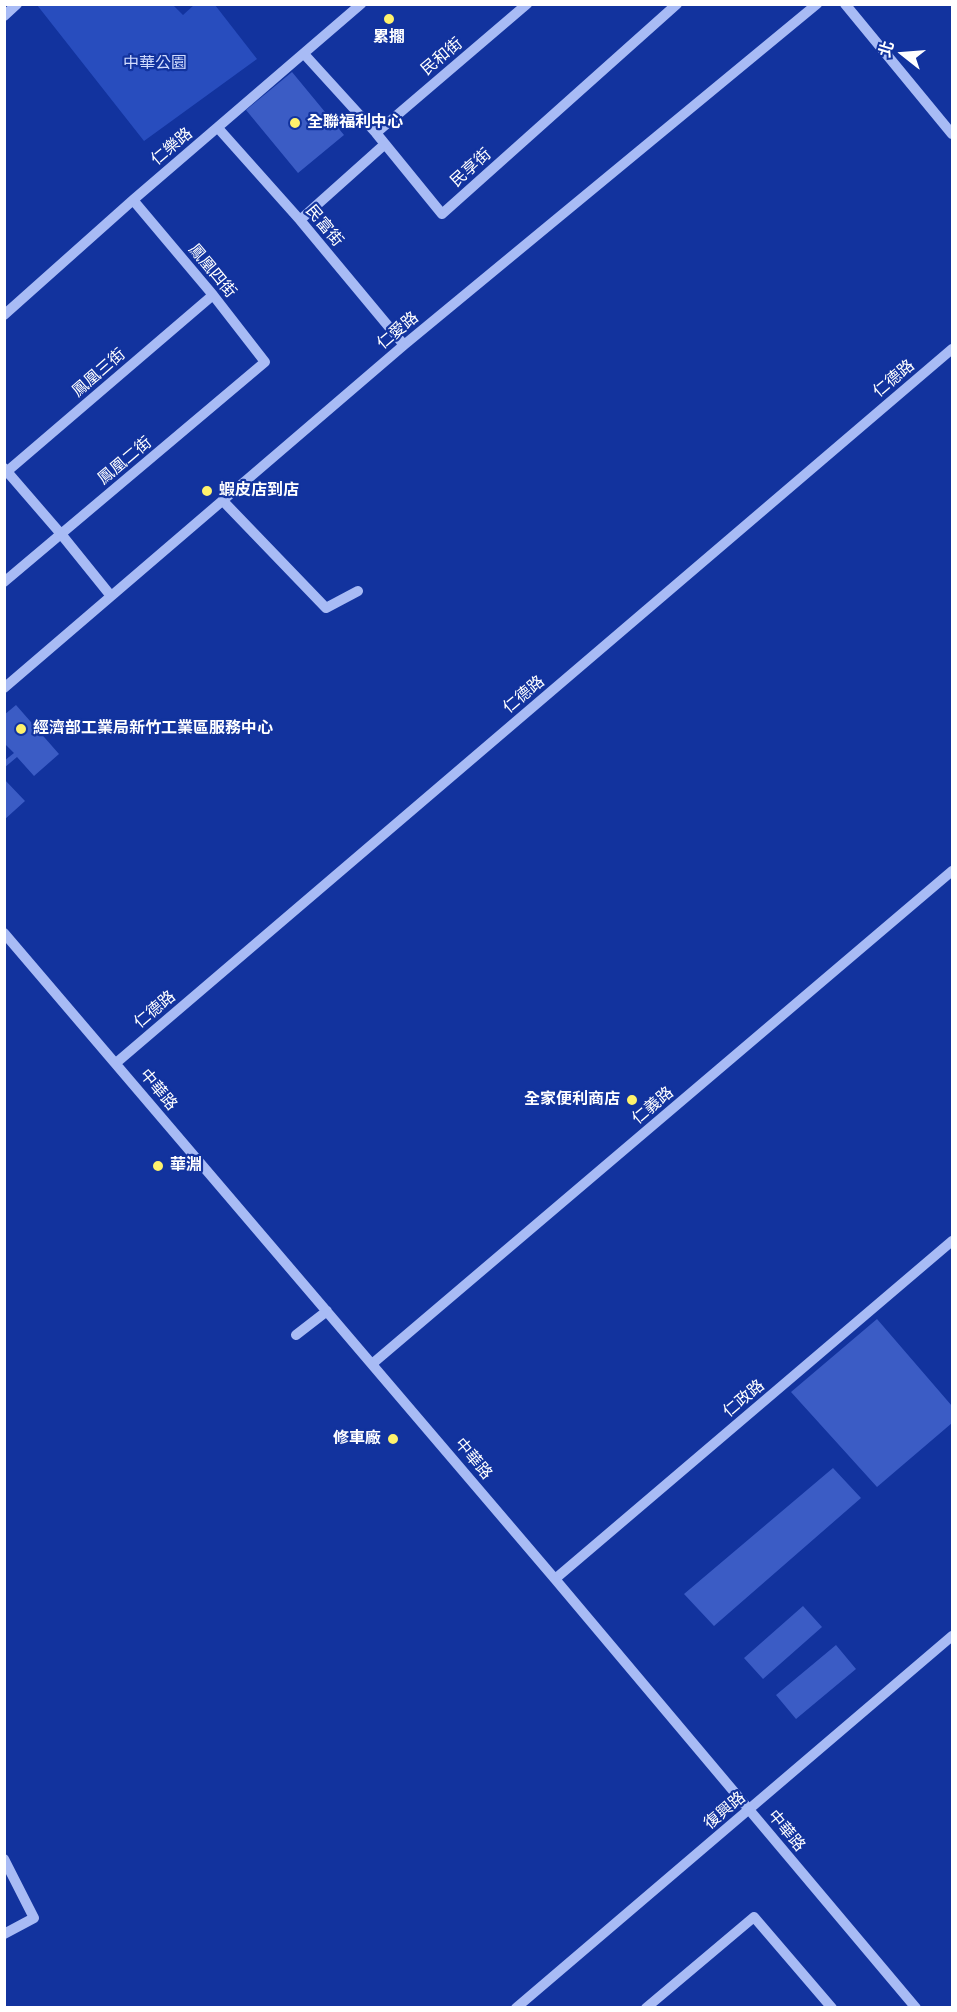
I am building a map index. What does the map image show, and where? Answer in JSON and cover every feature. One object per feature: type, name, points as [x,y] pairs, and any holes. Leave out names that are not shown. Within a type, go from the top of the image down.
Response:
[{"type":"street","points":[[4,16],[17,4]]},
{"type":"street","name":"仁樂路","points":[[4,315],[133,200],[361,4]]},
{"type":"street","name":"民和街","points":[[376,133],[527,4]]},
{"type":"street","name":"民享街","points":[[304,55],[376,133],[442,213],[677,4]]},
{"type":"street","name":"仁愛路","points":[[4,687],[404,345],[817,4]]},
{"type":"street","points":[[845,4],[952,134]]},
{"type":"street","name":"民富街","points":[[218,128],[300,220],[404,345]]},
{"type":"street","points":[[300,220],[385,144]]},
{"type":"street","name":"鳳凰四街","points":[[133,200],[213,294],[265,362]]},
{"type":"street","name":"鳳凰三街","points":[[5,471],[213,294]]},
{"type":"street","name":"仁德路","points":[[116,1063],[952,349]]},
{"type":"street","name":"鳳凰二街","points":[[4,582],[265,362]]},
{"type":"street","points":[[5,471],[61,534],[111,596]]},
{"type":"street","points":[[223,501],[326,608],[358,591]]},
{"type":"street","name":"仁義路","points":[[372,1364],[952,871]]},
{"type":"street","name":"中華路","points":[[4,933],[555,1579],[916,2007]]},
{"type":"street","name":"仁政路","points":[[555,1579],[952,1241]]},
{"type":"street","points":[[296,1335],[327,1311]]},
{"type":"street","name":"復興路","points":[[516,2007],[952,1636]]},
{"type":"street","points":[[4,1860],[34,1918],[4,1934]]},
{"type":"street","points":[[646,2007],[754,1917],[832,2007]]},
{"type":"green space","name":"中華公園","points":[[37,5],[173,5],[183,15],[194,5],[215,5],[257,59],[144,141]]},
{"type":"building","name":"全聯福利中心","points":[[292,72],[344,135],[298,173],[246,110]]},
{"type":"building","name":"經濟部工業局新竹工業區服務中心","points":[[16,705],[59,754],[34,776],[17,757],[4,768],[4,761],[14,753],[4,743],[4,715]]},
{"type":"building","name":"經濟部工業局新竹工業區服務中心","points":[[4,779],[25,801],[4,820]]},
{"type":"building","points":[[877,1319],[952,1406],[952,1423],[877,1487],[791,1392]]},
{"type":"building","points":[[833,1468],[861,1498],[714,1626],[684,1594]]},
{"type":"building","points":[[803,1606],[822,1627],[763,1679],[744,1658]]},
{"type":"building","points":[[836,1645],[856,1669],[796,1719],[776,1695]]},
{"type":"place","name":"累擱","points":[[389,19]]},
{"type":"place","name":"全聯福利中心","points":[[295,123]]},
{"type":"place","name":"蝦皮店到店","points":[[207,491]]},
{"type":"place","name":"經濟部工業局新竹工業區服務中心","points":[[21,729]]},
{"type":"place","name":"全家便利商店","points":[[632,1100]]},
{"type":"place","name":"華淵","points":[[158,1166]]},
{"type":"place","name":"修車廠","points":[[393,1439]]}]
